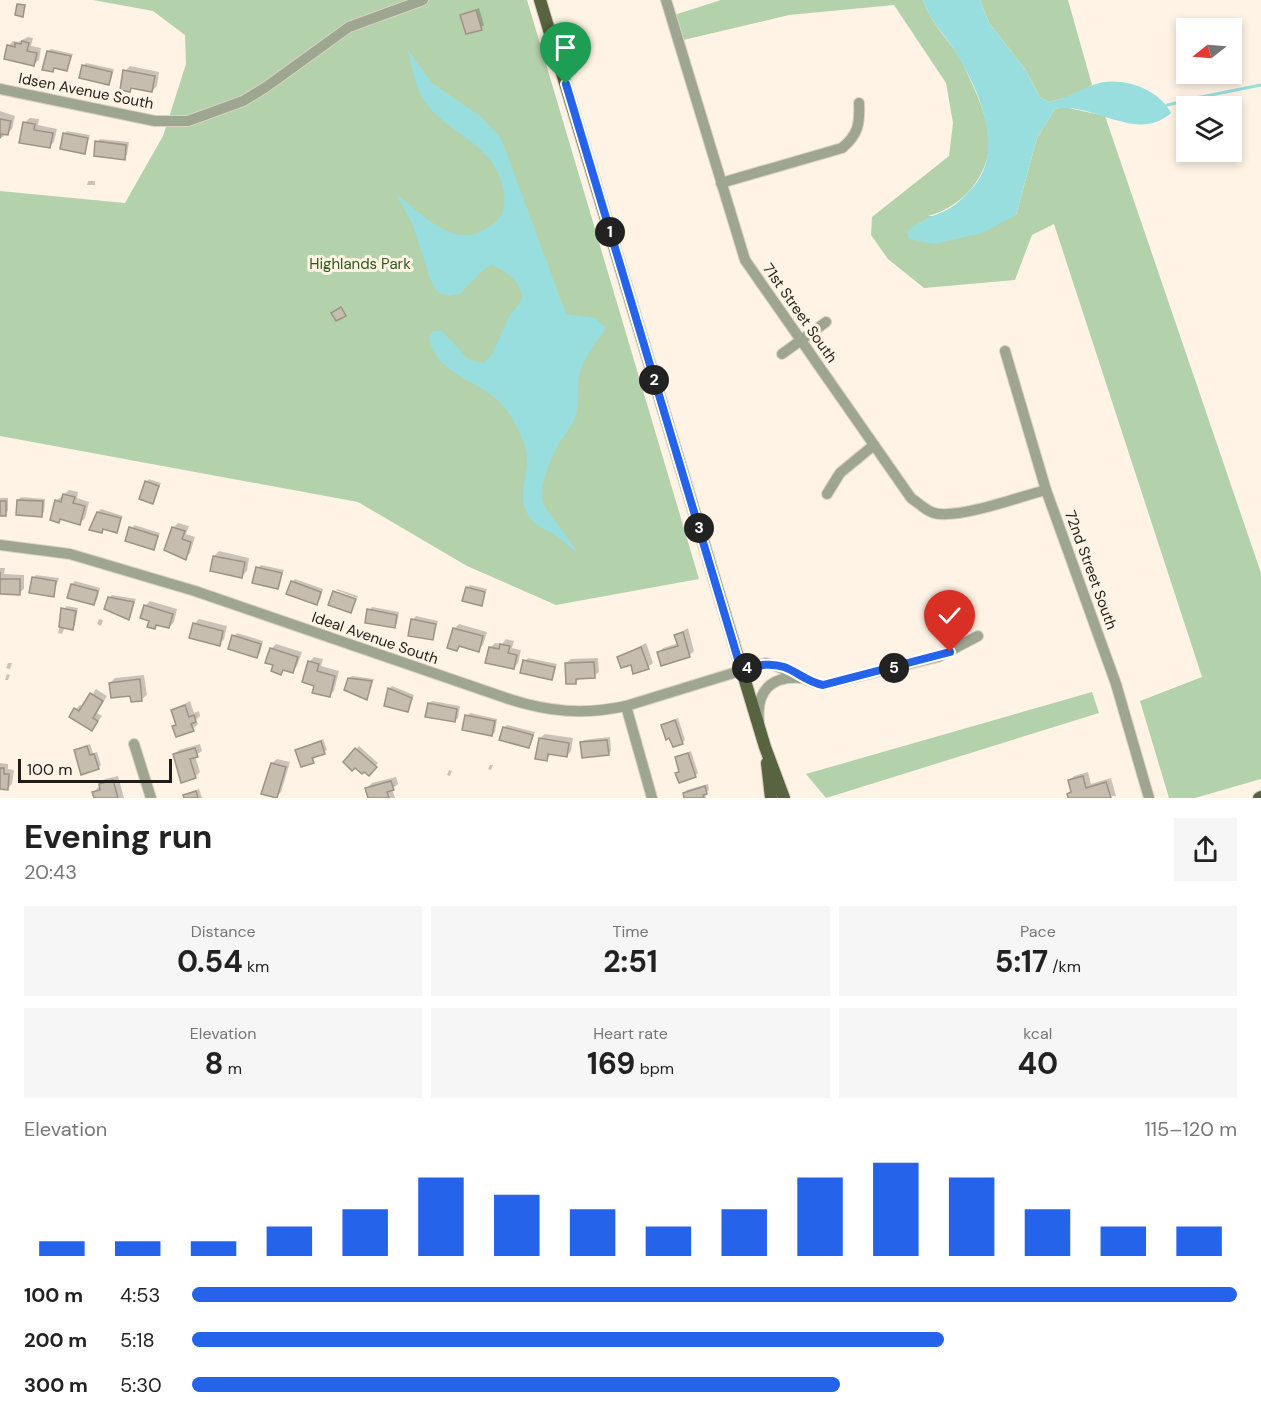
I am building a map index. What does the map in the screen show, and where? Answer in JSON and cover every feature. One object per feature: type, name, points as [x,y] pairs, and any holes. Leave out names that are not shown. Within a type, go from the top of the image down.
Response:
[{"type":"main road","points":[[540,0],[760,733],[784,798]]},
{"type":"main road","points":[[765,747],[771,798]]},
{"type":"street","name":"Idsen Avenue South","points":[[0,89],[155,121],[188,121],[243,101],[349,27],[423,0]]},
{"type":"street","name":"71st Street South","points":[[666,0],[745,260],[911,498],[930,511],[939,514],[964,511],[1046,490]]},
{"type":"street","points":[[721,183],[842,148],[854,139],[860,122],[858,103]]},
{"type":"street","points":[[782,354],[826,322]]},
{"type":"street","name":"72nd Street South","points":[[1005,351],[1046,490],[1116,684],[1149,798]]},
{"type":"street","points":[[826,494],[840,473],[874,445]]},
{"type":"street","name":"Ideal Avenue South","points":[[0,545],[70,554],[195,591],[540,709],[579,712],[626,706],[766,663],[785,667],[801,678]]},
{"type":"street","points":[[760,733],[759,715],[763,694],[772,681],[784,677],[801,678],[823,685],[849,680],[938,657],[978,636]]},
{"type":"street","points":[[626,706],[652,798]]},
{"type":"street","points":[[134,744],[151,798]]},
{"type":"green space","name":"Highlands Park","points":[[93,0],[527,0],[699,579],[556,605],[467,566],[358,502],[0,436],[0,191],[125,203],[163,136],[186,64],[185,35],[153,11]]},
{"type":"green space","points":[[721,0],[923,0],[932,18],[964,66],[982,108],[989,135],[986,162],[973,186],[953,205],[928,216],[1016,215],[1037,138],[1055,109],[1064,107],[1105,116],[1261,573],[1261,779],[1195,798],[1169,798],[1140,701],[1202,677],[1054,224],[1032,235],[1015,280],[924,288],[888,259],[871,235],[872,217],[949,156],[953,123],[946,83],[894,5],[789,15],[679,41],[671,16]]},
{"type":"green space","points":[[980,0],[1068,0],[1092,85],[1074,96],[1049,102],[1040,97],[1025,69],[989,23]]},
{"type":"green space","points":[[1092,692],[1099,713],[826,798],[806,774]]},
{"type":"water","points":[[923,0],[980,0],[989,23],[1025,69],[1040,97],[1049,102],[1093,85],[1115,82],[1137,86],[1148,91],[1165,104],[1171,113],[1158,121],[1144,124],[1114,120],[1069,108],[1055,109],[1037,138],[1016,215],[982,233],[934,244],[909,239],[907,232],[911,228],[951,208],[971,190],[983,171],[988,154],[988,135],[979,98],[963,64],[933,20]]},
{"type":"water","points":[[408,50],[432,83],[480,116],[501,138],[566,314],[595,318],[606,328],[581,369],[575,418],[555,450],[542,493],[544,504],[577,553],[537,525],[527,513],[523,499],[527,465],[525,445],[509,413],[496,398],[441,362],[429,338],[433,331],[442,331],[469,360],[483,363],[491,356],[509,317],[523,298],[513,278],[493,265],[485,268],[460,294],[448,296],[437,292],[430,278],[413,225],[396,194],[425,218],[459,235],[471,235],[488,228],[501,216],[505,199],[499,176],[492,162],[425,102],[416,83]]},
{"type":"building","points":[[17,4],[25,5],[23,17],[15,15]]},
{"type":"building","points":[[476,10],[482,30],[466,34],[460,15]]},
{"type":"building","points":[[22,41],[29,43],[27,51],[37,53],[34,66],[4,59],[7,45],[15,47],[15,43],[21,44]]},
{"type":"building","points":[[47,51],[71,56],[67,71],[54,68],[53,72],[42,70]]},
{"type":"building","points":[[82,65],[112,72],[109,85],[79,78]]},
{"type":"building","points":[[123,70],[155,76],[152,92],[131,88],[130,92],[120,90]]},
{"type":"building","points":[[0,119],[11,121],[8,135],[1,134],[0,138]]},
{"type":"building","points":[[23,122],[35,124],[34,130],[53,133],[50,148],[19,143]]},
{"type":"building","points":[[63,133],[88,138],[85,154],[60,149]]},
{"type":"building","points":[[95,141],[126,145],[125,160],[94,156]]},
{"type":"building","points":[[341,307],[346,316],[336,321],[331,313]]},
{"type":"building","points":[[145,481],[159,486],[153,504],[139,499]]},
{"type":"building","points":[[63,494],[75,497],[73,503],[85,506],[80,525],[60,519],[59,523],[50,520],[55,500],[61,502]]},
{"type":"building","points":[[17,500],[43,501],[42,517],[16,515]]},
{"type":"building","points":[[0,501],[6,501],[6,516],[0,516]]},
{"type":"building","points":[[97,512],[121,518],[117,533],[103,529],[102,533],[89,530]]},
{"type":"building","points":[[129,527],[158,536],[154,550],[125,541]]},
{"type":"building","points":[[172,527],[185,531],[182,539],[191,542],[186,560],[164,550]]},
{"type":"building","points":[[213,556],[245,562],[242,578],[210,571]]},
{"type":"building","points":[[256,567],[282,573],[278,589],[252,583]]},
{"type":"building","points":[[32,577],[56,581],[54,597],[29,593]]},
{"type":"building","points":[[0,579],[20,579],[20,595],[0,594]]},
{"type":"building","points":[[291,581],[321,592],[317,605],[286,594]]},
{"type":"building","points":[[71,584],[98,591],[94,605],[67,598]]},
{"type":"building","points":[[466,587],[485,592],[482,606],[462,601]]},
{"type":"building","points":[[333,591],[356,599],[351,613],[328,605]]},
{"type":"building","points":[[108,597],[134,602],[129,620],[104,609]]},
{"type":"building","points":[[144,605],[173,614],[169,628],[156,625],[155,629],[147,627],[149,621],[140,618]]},
{"type":"building","points":[[61,608],[76,611],[73,630],[59,627]]},
{"type":"building","points":[[367,609],[397,615],[395,628],[365,623]]},
{"type":"building","points":[[411,619],[436,624],[433,640],[408,636]]},
{"type":"building","points":[[193,623],[223,631],[220,646],[189,638]]},
{"type":"building","points":[[453,628],[483,636],[479,652],[459,646],[457,651],[447,648]]},
{"type":"building","points":[[683,632],[690,657],[661,666],[657,652],[678,646],[674,635]]},
{"type":"building","points":[[232,635],[261,644],[257,658],[228,649]]},
{"type":"building","points":[[500,644],[510,646],[508,653],[517,655],[514,669],[485,663],[489,647],[499,649]]},
{"type":"building","points":[[641,647],[649,669],[633,674],[631,665],[621,668],[617,657]]},
{"type":"building","points":[[270,648],[298,657],[293,673],[283,670],[281,675],[271,671],[273,665],[265,663]]},
{"type":"building","points":[[523,660],[555,667],[552,680],[520,673]]},
{"type":"building","points":[[308,661],[319,664],[317,671],[335,676],[330,697],[312,693],[314,686],[302,682]]},
{"type":"building","points":[[594,662],[595,678],[576,679],[576,684],[566,684],[565,663]]},
{"type":"building","points":[[348,678],[372,681],[367,700],[344,690]]},
{"type":"building","points":[[140,679],[142,701],[131,702],[130,696],[111,698],[109,683]]},
{"type":"building","points":[[388,688],[412,698],[408,712],[384,706]]},
{"type":"building","points":[[90,693],[103,701],[93,718],[98,721],[92,731],[69,717],[74,708],[79,711]]},
{"type":"building","points":[[428,703],[457,709],[455,722],[425,717]]},
{"type":"building","points":[[185,705],[189,717],[194,715],[196,722],[191,724],[194,731],[176,737],[172,726],[176,725],[171,710]]},
{"type":"building","points":[[465,715],[495,721],[492,736],[462,730]]},
{"type":"building","points":[[675,720],[683,744],[673,747],[669,738],[666,740],[661,725]]},
{"type":"building","points":[[503,727],[533,735],[529,748],[499,740]]},
{"type":"building","points":[[539,738],[569,743],[567,757],[548,754],[547,761],[535,759]]},
{"type":"building","points":[[607,740],[609,755],[582,758],[580,742]]},
{"type":"building","points":[[321,741],[325,754],[312,758],[314,763],[301,767],[295,750]]},
{"type":"building","points":[[87,746],[90,755],[94,754],[99,769],[81,775],[74,750]]},
{"type":"building","points":[[195,748],[198,757],[190,759],[196,778],[181,783],[173,754]]},
{"type":"building","points":[[355,748],[377,767],[369,776],[355,768],[352,771],[343,762]]},
{"type":"building","points":[[688,753],[696,777],[679,783],[675,773],[679,772],[675,757]]},
{"type":"building","points":[[271,763],[286,767],[277,798],[261,794]]},
{"type":"building","points":[[0,768],[4,768],[4,774],[9,774],[8,790],[0,789]]},
{"type":"building","points":[[1083,776],[1086,788],[1106,782],[1111,798],[1068,798],[1067,794],[1071,792],[1068,780]]},
{"type":"building","points":[[113,780],[118,798],[94,798],[92,792],[100,790],[99,784]]},
{"type":"building","points":[[391,781],[394,790],[387,792],[389,798],[368,798],[365,788]]},
{"type":"building","points":[[705,786],[707,794],[703,795],[704,798],[684,798],[683,793]]},
{"type":"building","points":[[196,791],[198,798],[184,798],[183,795]]},
{"type":"waterway","points":[[1206,96],[1261,85]]},
{"type":"waterway","points":[[1167,105],[1176,103]]},
{"type":"route","points":[[566,84],[741,669],[766,663],[785,667],[811,683],[823,685],[938,657],[950,652]]}]
